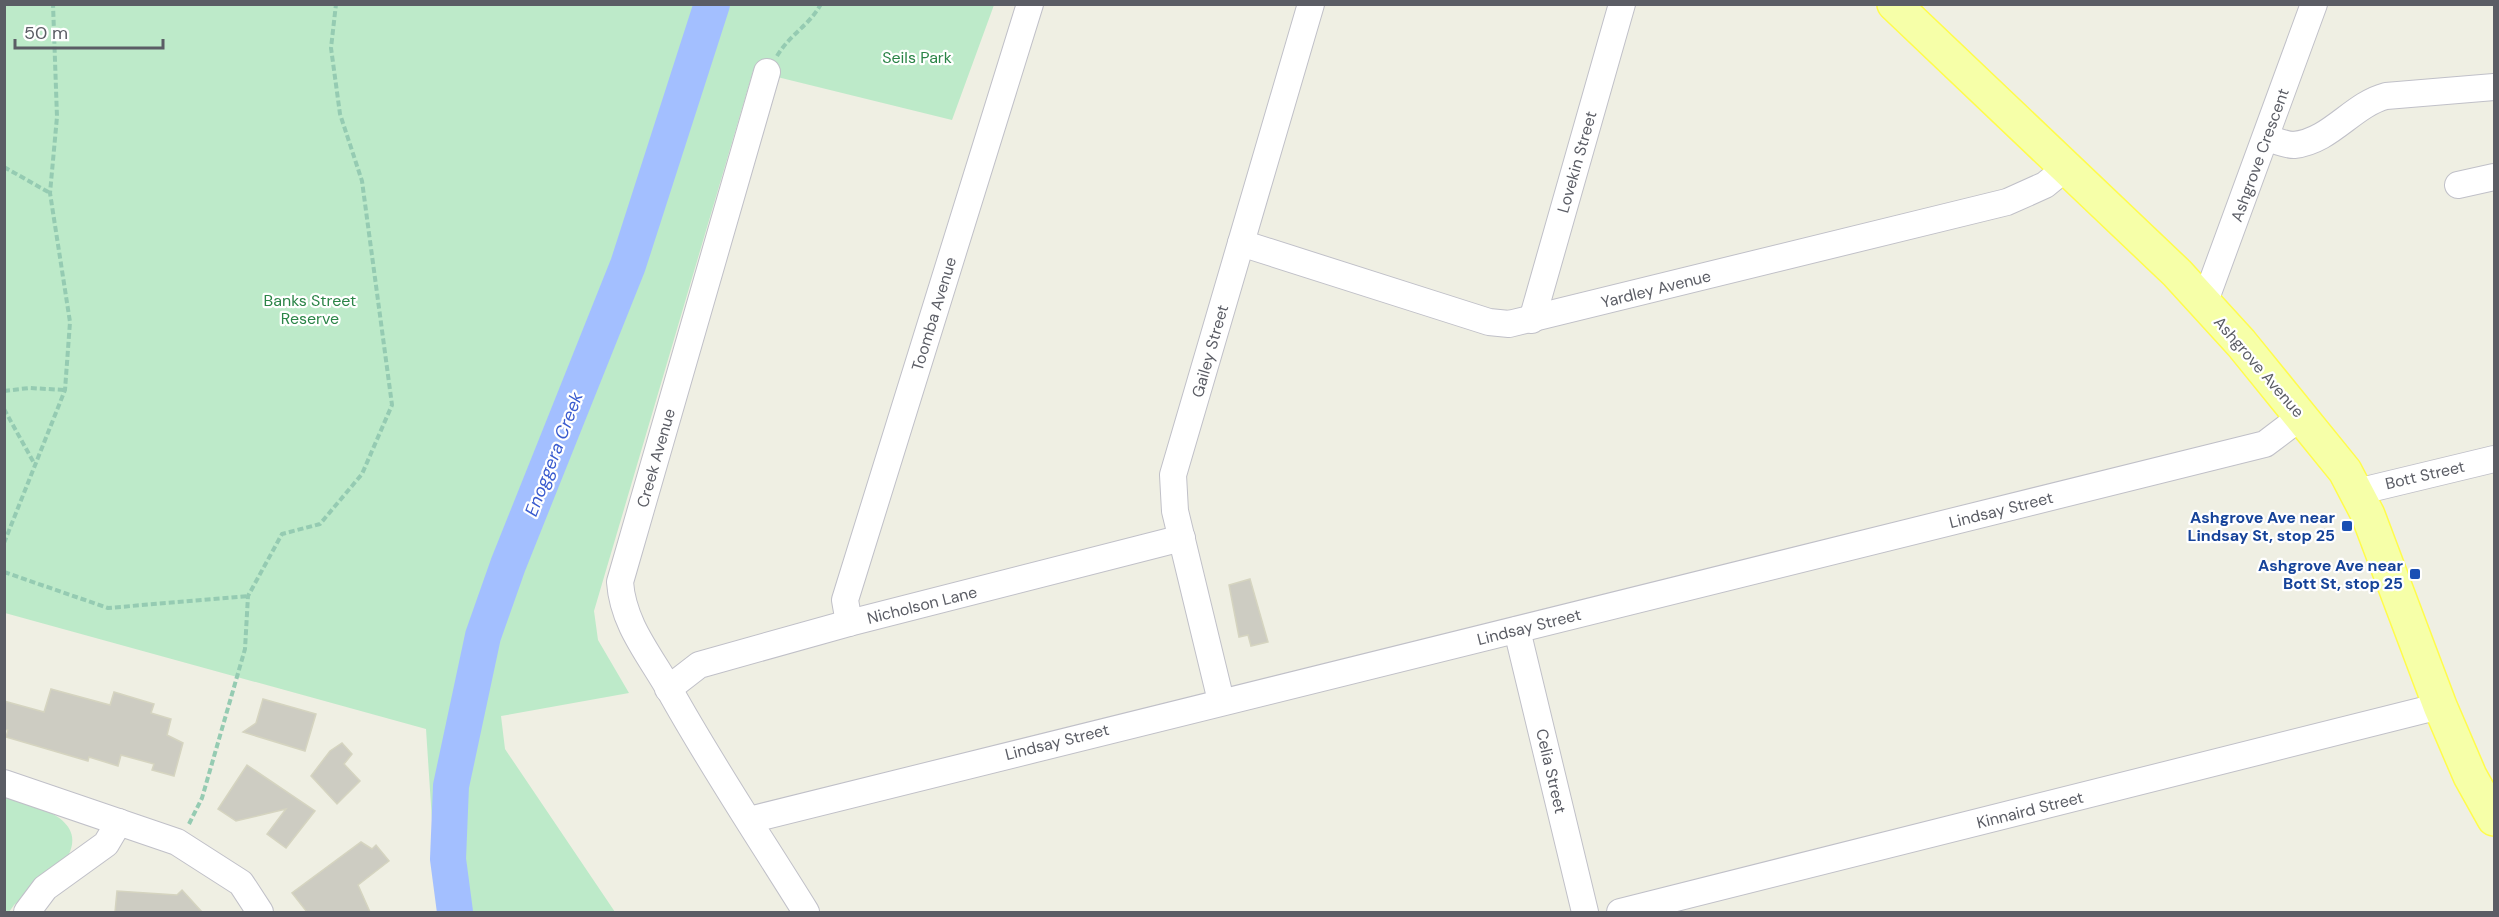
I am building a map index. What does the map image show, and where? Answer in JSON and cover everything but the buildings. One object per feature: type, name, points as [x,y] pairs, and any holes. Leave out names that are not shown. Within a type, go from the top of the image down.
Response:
[{"type":"main road","name":"Ashgrove Avenue","points":[[1894,4],[2177,273],[2302,416],[2357,492],[2368,515],[2440,706],[2470,776],[2494,819]]},
{"type":"street","name":"Toomba Avenue","points":[[849,623],[845,600],[1030,4]]},
{"type":"street","name":"Gailey Street","points":[[1221,701],[1175,511],[1173,474],[1311,4]]},
{"type":"street","name":"Lovekin Street","points":[[1532,320],[1622,4]]},
{"type":"street","name":"Ashgrove Crescent","points":[[2204,304],[2267,138],[2314,4]]},
{"type":"street","name":"Creek Avenue","points":[[767,72],[620,582],[622,603],[628,622],[806,912]]},
{"type":"street","points":[[2267,138],[2293,145],[2314,139],[2337,127],[2370,103],[2386,96],[2494,87]]},
{"type":"street","name":"Yardley Avenue","points":[[1241,243],[1489,322],[1509,324],[2007,202],[2045,185],[2067,167]]},
{"type":"street","points":[[2458,185],[2494,177]]},
{"type":"street","name":"Lindsay Street","points":[[748,820],[2265,444],[2302,416]]},
{"type":"street","name":"Bott Street","points":[[2357,492],[2494,459]]},
{"type":"street","name":"Nicholson Lane","points":[[668,689],[699,665],[849,623],[1182,538]]},
{"type":"street","name":"Celia Street","points":[[1517,630],[1585,912]]},
{"type":"street","name":"Kinnaird Street","points":[[1620,912],[2440,706]]},
{"type":"street","points":[[4,783],[174,841],[241,883],[260,912]]},
{"type":"street","points":[[27,912],[45,888],[106,844],[119,822]]},
{"type":"path","points":[[5,542],[34,463],[65,390],[70,322],[50,193],[57,117],[53,4]]},
{"type":"path","points":[[174,841],[201,798],[245,649],[248,596],[282,534],[320,524],[362,474],[392,405],[362,182],[340,114],[331,48],[336,4]]},
{"type":"path","points":[[767,72],[788,38],[814,17],[821,4]]},
{"type":"path","points":[[4,167],[50,193]]},
{"type":"path","points":[[4,391],[29,388],[65,390]]},
{"type":"path","points":[[4,409],[34,463]]},
{"type":"path","points":[[4,572],[108,608],[248,596]]},
{"type":"green space","name":"Banks Street Reserve","points":[[5,5],[994,5],[952,120],[753,71],[594,611],[598,640],[629,693],[501,716],[505,749],[615,912],[438,912],[426,729],[5,613]]},
{"type":"green space","points":[[4,796],[42,808],[64,822],[71,832],[72,844],[63,863],[14,905],[9,912],[4,912]]},
{"type":"waterway","name":"Enoggera Creek","points":[[455,912],[448,859],[451,786],[483,636],[508,565],[628,265],[712,4]]},
{"type":"place","name":"Ashgrove Ave near Lindsay St, stop 25","points":[[2347,526]]},
{"type":"place","name":"Ashgrove Ave near Bott St, stop 25","points":[[2415,574]]},
{"type":"park label","name":"Seils Park","points":[[917,57]]}]
